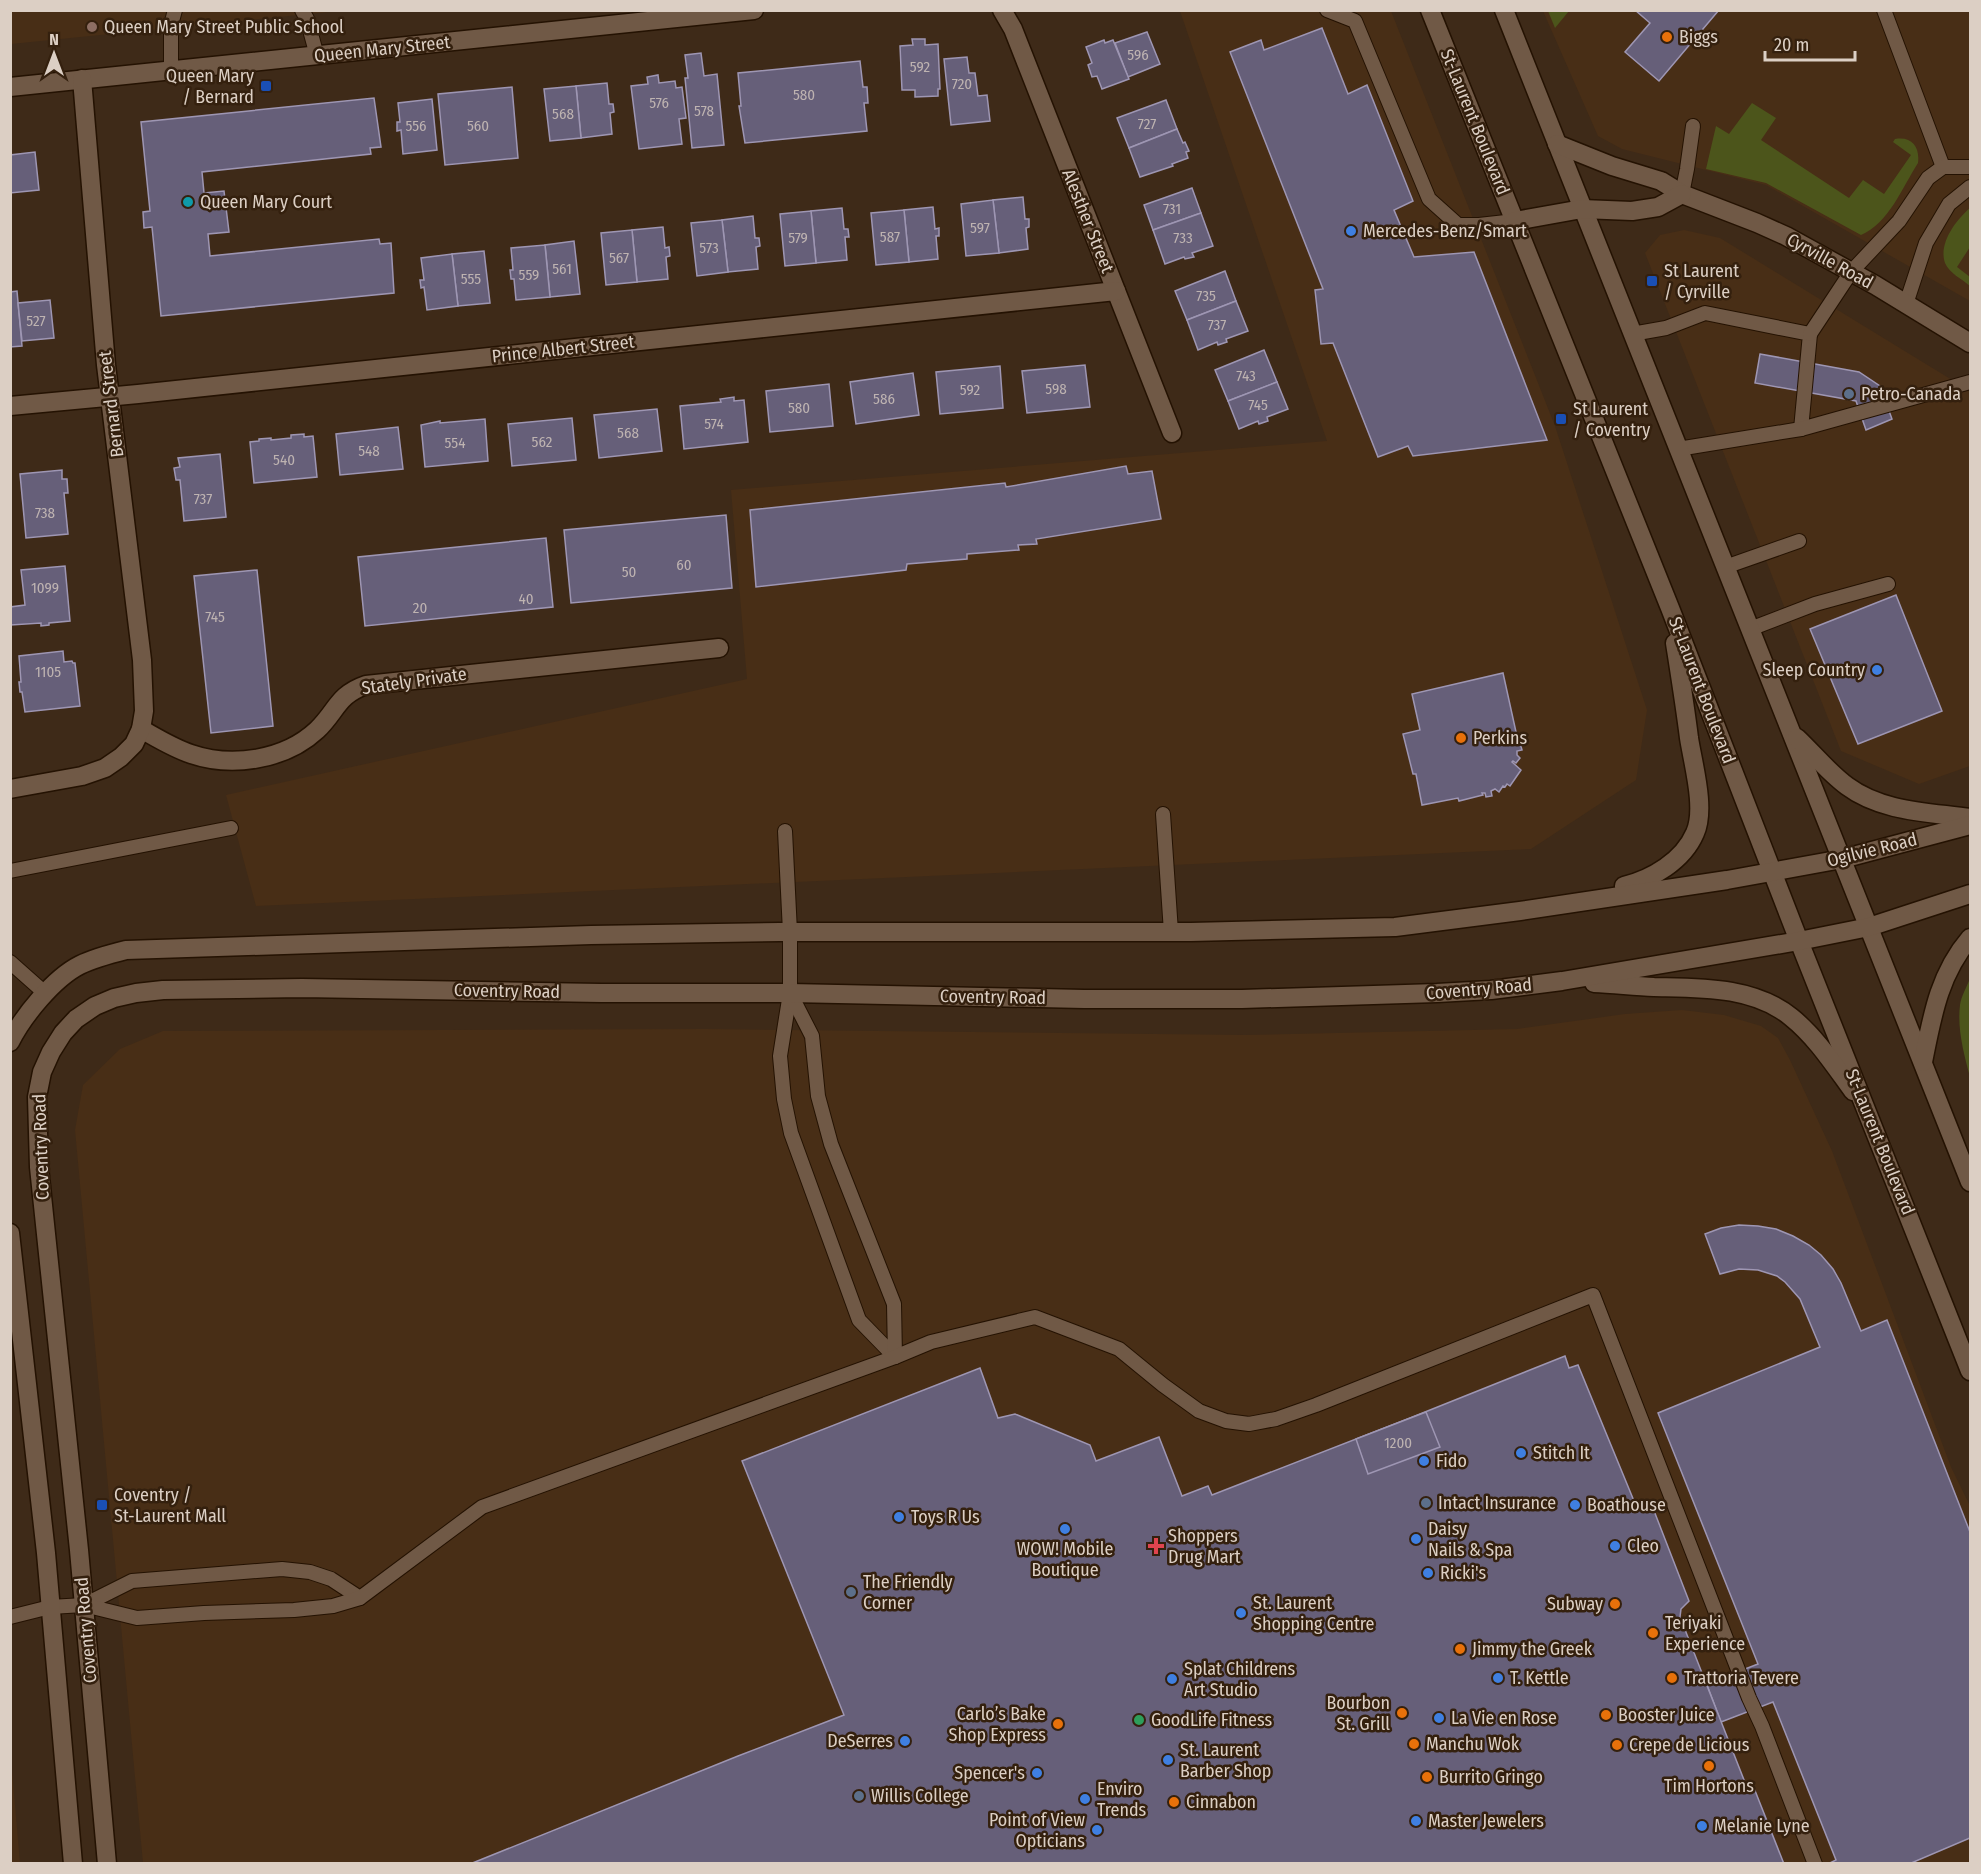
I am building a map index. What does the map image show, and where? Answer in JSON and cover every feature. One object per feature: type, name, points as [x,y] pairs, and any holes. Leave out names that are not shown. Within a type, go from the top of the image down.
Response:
[{"type":"main road","name":"Queen Mary Street","points":[[10,87],[754,10]]},
{"type":"main road","name":"Alesther Street","points":[[1002,10],[1012,29],[1172,433]]},
{"type":"main road","name":"St-Laurent Boulevard","points":[[1430,10],[1670,608],[1799,942],[1971,1371]]},
{"type":"main road","points":[[1504,10],[1971,1182]]},
{"type":"main road","name":"Bernard Street","points":[[82,79],[105,358],[142,660],[144,688],[141,729]]},
{"type":"main road","name":"Cyrville Road","points":[[1557,144],[1612,166],[1661,181],[1682,194],[1786,236],[1971,344]]},
{"type":"main road","points":[[1515,220],[1582,209],[1632,211],[1658,207],[1682,194]]},
{"type":"main road","name":"Prince Albert Street","points":[[10,406],[1116,291]]},
{"type":"main road","points":[[1520,911],[1644,881],[1670,863],[1686,848],[1696,832],[1699,808],[1670,608]]},
{"type":"main road","name":"Stately Private","points":[[141,729],[163,742],[192,754],[239,760],[269,756],[292,748],[309,737],[324,723],[343,697],[356,688],[366,685],[719,648]]},
{"type":"main road","points":[[10,789],[82,776],[105,768],[134,744],[141,729]]},
{"type":"main road","points":[[1792,733],[1846,785],[1866,798],[1901,809],[1971,818]]},
{"type":"main road","name":"Ogilvie Road","points":[[1772,872],[1842,859],[1971,825]]},
{"type":"main road","points":[[10,1042],[25,1017],[46,994],[79,966],[108,954],[126,950],[591,934],[1171,932],[1395,927],[1520,911],[1772,872]]},
{"type":"main road","points":[[1799,942],[1869,927],[1971,894]]},
{"type":"main road","points":[[1923,1062],[1940,987],[1957,954],[1971,938]]},
{"type":"main road","name":"Coventry Road","points":[[107,1863],[37,1131],[37,1097],[42,1072],[51,1052],[63,1033],[76,1019],[95,1006],[114,998],[163,990],[302,988],[601,993],[790,993],[1084,999],[1242,999],[1437,993],[1491,990],[1562,981],[1799,942]]},
{"type":"main road","points":[[1562,981],[1719,990],[1745,995],[1771,1005],[1789,1015],[1804,1029],[1866,1108]]},
{"type":"main road","name":"Coventry Road","points":[[10,1233],[46,1553],[73,1863]]},
{"type":"lane","points":[[171,71],[171,25],[175,10]]},
{"type":"lane","points":[[302,10],[307,19],[317,56]]},
{"type":"lane","points":[[1327,10],[1355,21],[1429,199],[1458,225],[1479,225],[1515,220]]},
{"type":"lane","points":[[1884,10],[1943,167]]},
{"type":"lane","points":[[1682,194],[1693,126]]},
{"type":"lane","points":[[1801,429],[1810,334],[1851,272],[1899,221],[1928,178],[1943,167],[1971,167]]},
{"type":"lane","points":[[1906,304],[1926,243],[1949,204],[1971,187]]},
{"type":"lane","points":[[1632,334],[1666,328],[1705,313],[1810,334]]},
{"type":"lane","points":[[1678,449],[1801,429],[1971,382]]},
{"type":"lane","points":[[1725,567],[1799,541]]},
{"type":"lane","points":[[1750,629],[1815,604],[1888,584]]},
{"type":"lane","points":[[1163,814],[1171,932]]},
{"type":"lane","points":[[10,871],[231,828]]},
{"type":"lane","points":[[785,831],[790,932],[790,993],[780,1056],[784,1099],[791,1133],[859,1320],[895,1357]]},
{"type":"lane","points":[[10,962],[46,994]]},
{"type":"lane","points":[[790,993],[812,1036],[818,1096],[831,1144],[894,1304],[895,1357]]},
{"type":"lane","points":[[10,1617],[51,1607],[84,1605],[137,1618],[333,1606],[360,1598],[482,1507],[895,1357],[930,1342],[1035,1317],[1119,1349],[1163,1385],[1199,1410],[1226,1421],[1249,1424],[1276,1419],[1316,1405],[1593,1295],[1815,1863]]},
{"type":"lane","points":[[84,1605],[132,1581],[282,1569],[310,1572],[331,1579],[360,1598]]},
{"type":"shaded area","name":"Queen Mary Street Public School","points":[[11,11],[338,11],[11,44]]},
{"type":"shaded area","points":[[1180,11],[1391,11],[1555,426],[1647,710],[1636,780],[1531,849],[256,906],[226,795],[747,679],[731,490],[1327,441]]},
{"type":"shaded area","points":[[1543,11],[1970,11],[1970,301],[1766,185],[1622,149],[1598,136]]},
{"type":"shaded area","points":[[1684,230],[1720,238],[1970,391],[1970,766],[1919,784],[1841,751],[1645,253],[1660,235]]},
{"type":"shaded area","points":[[1682,1010],[1724,1015],[1761,1026],[1778,1038],[1832,1151],[1951,1467],[1970,1506],[1970,1863],[143,1863],[75,1130],[83,1085],[120,1049],[163,1031],[705,1029],[1245,1035],[1517,1029],[1625,1014]]},
{"type":"shaded area","points":[[11,1759],[20,1863],[11,1863]]},
{"type":"green space","points":[[1548,11],[1569,11],[1555,28]]},
{"type":"green space","points":[[1752,103],[1776,118],[1761,140],[1849,198],[1863,180],[1884,194],[1911,155],[1893,142],[1895,139],[1906,139],[1914,144],[1918,152],[1918,163],[1887,214],[1861,235],[1766,183],[1706,169],[1716,126],[1729,134]]},
{"type":"green space","points":[[1970,208],[1970,247],[1957,267],[1970,277],[1970,286],[1949,270],[1945,263],[1944,248],[1950,232]]},
{"type":"green space","points":[[1970,978],[1970,1077],[1959,1014],[1962,998]]},
{"type":"building","name":"Biggs","points":[[1635,10],[1719,10],[1659,81],[1625,52],[1650,23]]},
{"type":"building","name":"Mercedes-Benz/Smart","points":[[1322,28],[1348,94],[1367,85],[1413,201],[1394,210],[1414,257],[1474,252],[1547,440],[1413,456],[1408,446],[1378,457],[1333,343],[1321,344],[1315,290],[1323,289],[1230,52],[1261,40],[1264,50]]},
{"type":"building","points":[[1147,32],[1160,64],[1128,77],[1115,43]]},
{"type":"building","points":[[912,39],[925,39],[925,45],[938,44],[940,89],[938,89],[938,96],[915,97],[915,90],[902,90],[900,46],[913,45]]},
{"type":"building","points":[[1104,40],[1105,43],[1113,40],[1129,79],[1102,89],[1097,76],[1092,77],[1088,65],[1092,63],[1086,47]]},
{"type":"building","points":[[701,53],[704,76],[717,74],[724,145],[692,148],[685,55]]},
{"type":"building","points":[[967,57],[969,73],[975,73],[978,96],[987,95],[990,121],[951,125],[944,59]]},
{"type":"building","points":[[860,61],[863,87],[867,87],[868,103],[864,103],[867,131],[745,143],[739,106],[741,106],[738,73]]},
{"type":"building","points":[[658,75],[659,83],[675,81],[676,88],[682,87],[686,118],[679,119],[682,144],[639,149],[631,86],[648,84],[647,77]]},
{"type":"building","points":[[607,83],[609,104],[613,104],[614,112],[610,113],[612,134],[581,138],[576,86]]},
{"type":"building","points":[[576,86],[581,138],[550,141],[544,89]]},
{"type":"building","points":[[512,87],[518,158],[445,165],[438,94]]},
{"type":"building","name":"Queen Mary Court","points":[[374,98],[381,147],[370,148],[371,154],[202,172],[204,193],[224,191],[229,232],[208,234],[210,256],[379,239],[380,244],[391,243],[394,293],[161,316],[152,227],[144,228],[143,212],[150,211],[141,122]]},
{"type":"building","points":[[432,99],[437,150],[403,154],[401,130],[397,131],[397,122],[400,122],[398,103]]},
{"type":"building","points":[[1166,100],[1177,129],[1129,148],[1117,118]]},
{"type":"building","points":[[1177,129],[1189,151],[1186,152],[1188,158],[1172,164],[1173,166],[1140,177],[1129,148]]},
{"type":"building","points":[[35,152],[39,190],[10,193],[10,155]]},
{"type":"building","points":[[1192,188],[1201,213],[1153,230],[1144,205]]},
{"type":"building","points":[[1023,197],[1025,219],[1029,219],[1029,227],[1026,228],[1028,249],[999,253],[993,200]]},
{"type":"building","points":[[993,200],[999,253],[966,256],[961,204]]},
{"type":"building","points":[[933,207],[935,229],[939,228],[939,236],[936,236],[938,259],[909,262],[904,210]]},
{"type":"building","points":[[842,208],[844,229],[848,229],[849,237],[845,237],[847,260],[816,263],[811,211]]},
{"type":"building","points":[[904,210],[909,262],[876,265],[871,213]]},
{"type":"building","points":[[811,211],[816,263],[785,266],[780,214]]},
{"type":"building","points":[[1201,213],[1213,246],[1192,253],[1194,257],[1185,259],[1184,257],[1165,264],[1153,230]]},
{"type":"building","points":[[753,216],[755,238],[759,238],[760,246],[756,247],[758,269],[728,272],[722,220]]},
{"type":"building","points":[[722,220],[728,272],[697,276],[691,223]]},
{"type":"building","points":[[663,227],[665,248],[669,247],[670,256],[666,257],[668,279],[637,282],[632,230]]},
{"type":"building","points":[[632,230],[637,282],[606,285],[601,233]]},
{"type":"building","points":[[574,241],[580,294],[550,297],[545,245]]},
{"type":"building","points":[[545,245],[550,297],[516,300],[514,279],[511,279],[510,270],[513,270],[511,248]]},
{"type":"building","points":[[484,251],[490,303],[458,306],[452,254]]},
{"type":"building","points":[[452,254],[458,306],[427,310],[424,287],[421,288],[420,280],[424,280],[421,258]]},
{"type":"building","points":[[1225,271],[1236,301],[1187,320],[1175,291]]},
{"type":"building","points":[[17,291],[22,346],[10,347],[10,292]]},
{"type":"building","points":[[50,300],[54,338],[22,341],[18,303]]},
{"type":"building","points":[[1236,301],[1248,331],[1226,339],[1227,342],[1218,345],[1217,342],[1198,350],[1187,320]]},
{"type":"building","points":[[1264,350],[1277,382],[1228,401],[1215,370]]},
{"type":"building","name":"Petro-Canada","points":[[1760,354],[1859,372],[1880,386],[1892,419],[1866,430],[1856,401],[1755,383]]},
{"type":"building","points":[[1085,365],[1090,407],[1027,413],[1022,371]]},
{"type":"building","points":[[1000,366],[1003,408],[940,414],[936,372]]},
{"type":"building","points":[[913,373],[919,415],[856,424],[850,382]]},
{"type":"building","points":[[1277,382],[1288,409],[1267,417],[1268,421],[1259,424],[1258,421],[1239,429],[1228,401]]},
{"type":"building","points":[[829,384],[833,426],[770,432],[766,391]]},
{"type":"building","points":[[734,397],[734,401],[744,400],[748,442],[684,449],[680,406],[721,402],[720,399]]},
{"type":"building","points":[[657,409],[662,451],[599,458],[594,415]]},
{"type":"building","points":[[572,418],[576,460],[512,466],[508,424]]},
{"type":"building","points":[[485,419],[488,461],[425,467],[421,425],[440,421],[440,423]]},
{"type":"building","points":[[398,427],[403,469],[340,475],[336,434]]},
{"type":"building","points":[[304,434],[304,437],[313,436],[317,477],[254,483],[250,442],[259,441],[259,439],[291,438],[291,435]]},
{"type":"building","points":[[220,454],[226,517],[184,521],[180,480],[176,480],[174,468],[180,467],[178,458]]},
{"type":"building","points":[[1126,466],[1128,474],[1152,471],[1161,519],[1036,539],[1037,544],[1018,545],[1019,550],[967,554],[967,559],[907,564],[906,570],[756,587],[750,510],[1005,483],[1006,487]]},
{"type":"building","points":[[62,470],[62,479],[67,479],[68,493],[64,493],[68,534],[26,538],[20,474]]},
{"type":"building","points":[[726,515],[732,588],[571,603],[564,530]]},
{"type":"building","points":[[546,538],[553,607],[365,626],[358,557]]},
{"type":"building","points":[[65,566],[70,621],[41,626],[41,623],[11,625],[10,607],[25,605],[21,570]]},
{"type":"building","points":[[257,570],[273,726],[211,733],[194,576]]},
{"type":"building","name":"Sleep Country","points":[[1896,595],[1942,711],[1858,744],[1810,629]]},
{"type":"building","points":[[63,651],[64,662],[75,663],[80,706],[25,712],[22,692],[20,692],[19,656]]},
{"type":"building","name":"Perkins","points":[[1503,673],[1518,741],[1515,742],[1520,743],[1522,750],[1517,751],[1520,758],[1516,763],[1512,762],[1521,770],[1510,786],[1507,784],[1503,786],[1499,792],[1495,789],[1491,791],[1492,796],[1486,797],[1485,793],[1482,793],[1483,795],[1459,801],[1458,798],[1422,805],[1416,774],[1413,774],[1403,734],[1420,730],[1412,694]]},
{"type":"building","points":[[1739,1225],[1776,1229],[1809,1245],[1821,1255],[1841,1283],[1861,1331],[1887,1320],[1970,1532],[1970,1838],[1909,1864],[1828,1864],[1836,1860],[1773,1702],[1721,1722],[1706,1684],[1758,1664],[1658,1413],[1820,1347],[1800,1299],[1777,1276],[1758,1270],[1739,1269],[1720,1274],[1705,1234]]},
{"type":"building","name":"St. Laurent Shopping Centre","points":[[1565,1356],[1569,1368],[1578,1365],[1634,1501],[1640,1505],[1651,1503],[1689,1601],[1681,1609],[1680,1617],[1746,1785],[1754,1788],[1784,1864],[470,1864],[844,1715],[742,1461],[980,1368],[998,1418],[1015,1414],[1090,1445],[1096,1461],[1159,1437],[1182,1496],[1208,1486],[1212,1495]]},
{"type":"building","points":[[1426,1412],[1440,1447],[1368,1474],[1356,1439]]},
{"type":"place","name":"Queen Mary Street Public School","points":[[92,27]]},
{"type":"place","name":"Biggs","points":[[1667,37]]},
{"type":"place","name":"Queen Mary / Bernard","points":[[266,86]]},
{"type":"place","name":"Queen Mary Court","points":[[188,202]]},
{"type":"place","name":"Mercedes-Benz/Smart","points":[[1351,231]]},
{"type":"place","name":"St Laurent / Cyrville","points":[[1652,281]]},
{"type":"place","name":"Petro-Canada","points":[[1849,394]]},
{"type":"place","name":"St Laurent / Coventry","points":[[1561,419]]},
{"type":"place","name":"Sleep Country","points":[[1877,670]]},
{"type":"place","name":"Perkins","points":[[1461,738]]},
{"type":"place","name":"Stitch It","points":[[1521,1453]]},
{"type":"place","name":"Fido","points":[[1424,1461]]},
{"type":"place","name":"Intact Insurance","points":[[1426,1503]]},
{"type":"place","name":"Coventry / St-Laurent Mall","points":[[102,1505]]},
{"type":"place","name":"Boathouse","points":[[1575,1505]]},
{"type":"place","name":"Toys R Us","points":[[899,1517]]},
{"type":"place","name":"WOW! Mobile Boutique","points":[[1065,1529]]},
{"type":"place","name":"Daisy Nails & Spa","points":[[1416,1539]]},
{"type":"place","name":"Shoppers Drug Mart","points":[[1156,1546]]},
{"type":"place","name":"Cleo","points":[[1615,1546]]},
{"type":"place","name":"Ricki's","points":[[1428,1573]]},
{"type":"place","name":"The Friendly Corner","points":[[851,1592]]},
{"type":"place","name":"Subway","points":[[1615,1604]]},
{"type":"place","name":"St. Laurent Shopping Centre","points":[[1241,1613]]},
{"type":"place","name":"Teriyaki Experience","points":[[1653,1633]]},
{"type":"place","name":"Jimmy the Greek","points":[[1460,1649]]},
{"type":"place","name":"T. Kettle","points":[[1498,1678]]},
{"type":"place","name":"Trattoria Tevere","points":[[1672,1678]]},
{"type":"place","name":"Splat Childrens Art Studio","points":[[1172,1679]]},
{"type":"place","name":"Bourbon St. Grill","points":[[1402,1713]]},
{"type":"place","name":"Booster Juice","points":[[1606,1715]]},
{"type":"place","name":"La Vie en Rose","points":[[1439,1718]]},
{"type":"place","name":"GoodLife Fitness","points":[[1139,1720]]},
{"type":"place","name":"Carlo’s Bake Shop Express","points":[[1058,1724]]},
{"type":"place","name":"DeSerres","points":[[905,1741]]},
{"type":"place","name":"Manchu Wok","points":[[1414,1744]]},
{"type":"place","name":"Crepe de Licious","points":[[1617,1745]]},
{"type":"place","name":"St. Laurent Barber Shop","points":[[1168,1760]]},
{"type":"place","name":"Tim Hortons","points":[[1709,1766]]},
{"type":"place","name":"Spencer's","points":[[1037,1773]]},
{"type":"place","name":"Burrito Gringo","points":[[1427,1777]]},
{"type":"place","name":"Willis College","points":[[859,1796]]},
{"type":"place","name":"Enviro Trends","points":[[1085,1799]]},
{"type":"place","name":"Cinnabon","points":[[1174,1802]]},
{"type":"place","name":"Master Jewelers","points":[[1416,1821]]},
{"type":"place","name":"Melanie Lyne","points":[[1702,1826]]},
{"type":"place","name":"Point of View Opticians","points":[[1097,1830]]}]
